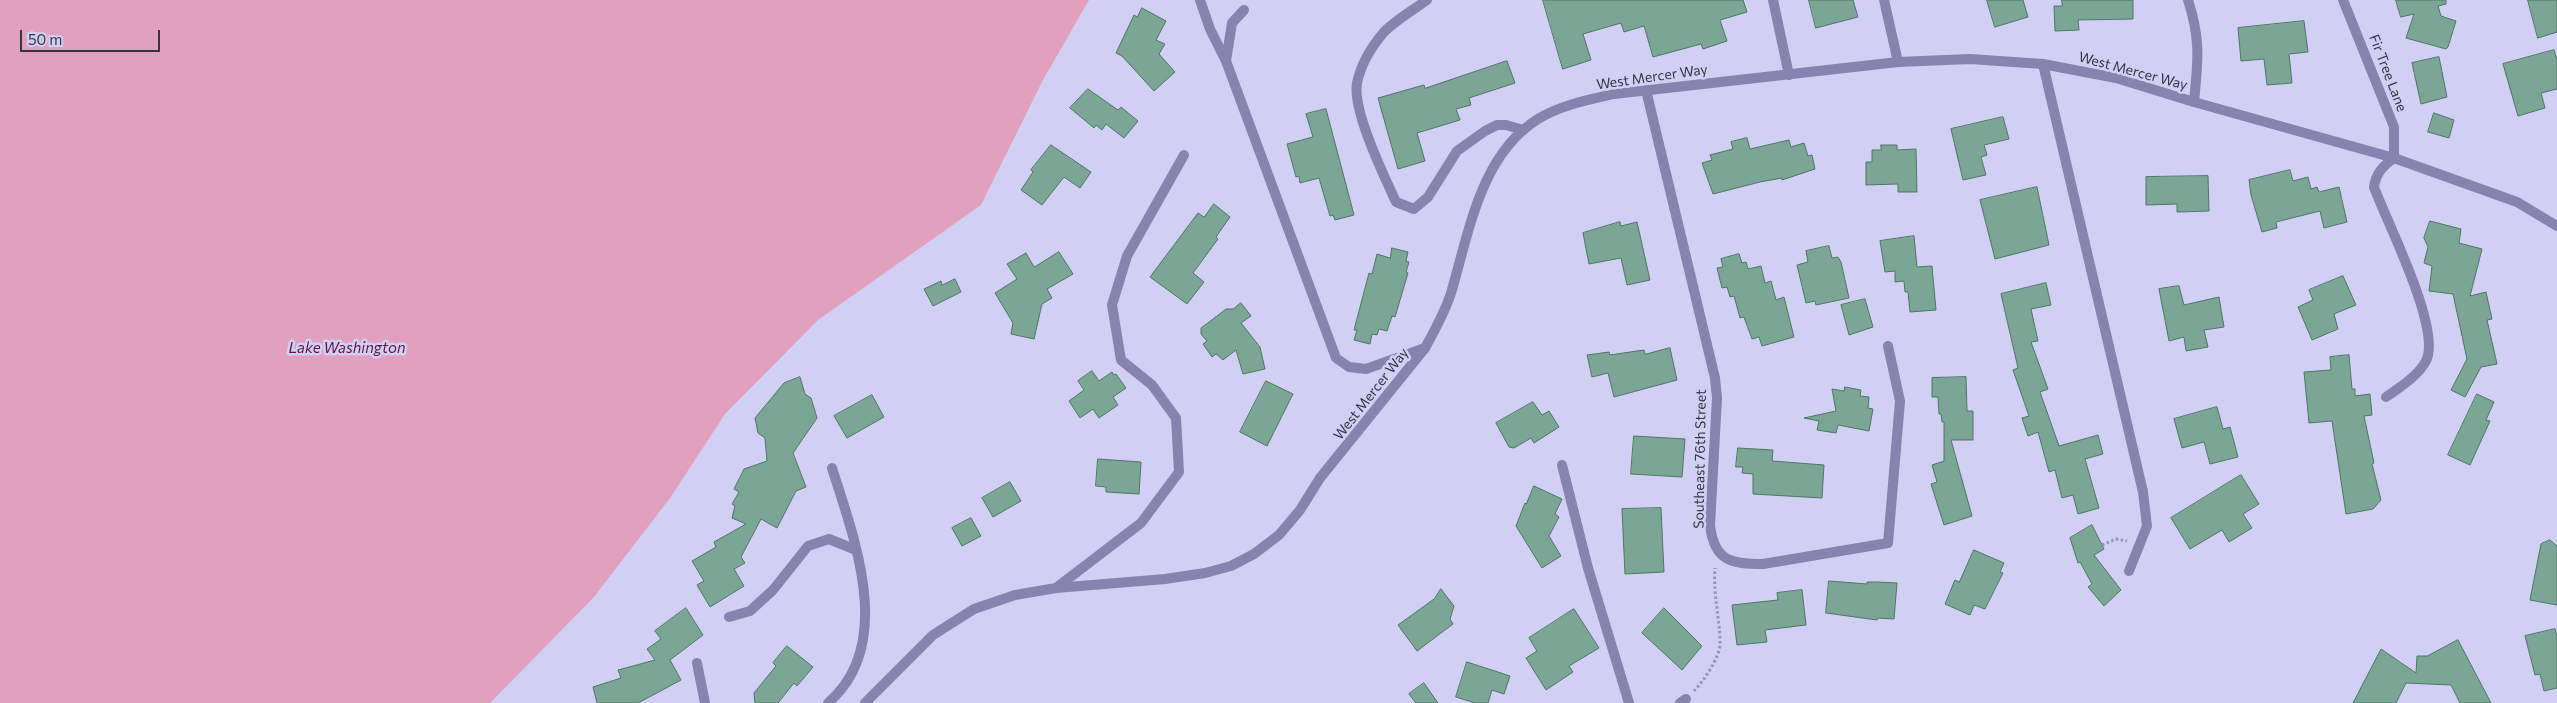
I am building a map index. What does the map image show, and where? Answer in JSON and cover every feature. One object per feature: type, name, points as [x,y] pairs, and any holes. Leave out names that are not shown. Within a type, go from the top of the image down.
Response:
[{"type":"street","points":[[1200,0],[1210,29],[1226,61],[1336,358],[1349,368],[1366,368],[1424,348]]},
{"type":"street","points":[[1426,0],[1385,32],[1367,55],[1357,84],[1360,108],[1378,165],[1396,202],[1414,209],[1428,198],[1457,151],[1485,131],[1497,125],[1506,125],[1523,130]]},
{"type":"street","points":[[1773,0],[1788,75]]},
{"type":"street","points":[[1884,0],[1898,62]]},
{"type":"street","points":[[2188,0],[2196,27],[2199,47],[2194,102]]},
{"type":"street","name":"Fir Tree Lane","points":[[2343,0],[2394,127],[2394,158]]},
{"type":"street","points":[[1226,61],[1232,23],[1244,10]]},
{"type":"street","name":"West Mercer Way","points":[[865,703],[933,635],[974,609],[1015,595],[1056,588],[1165,579],[1205,573],[1231,566],[1254,554],[1279,535],[1300,510],[1320,478],[1424,348],[1438,325],[1450,294],[1481,192],[1493,168],[1523,130],[1538,119],[1566,107],[1614,94],[1898,62],[1970,59],[2043,64],[2116,78],[2394,158],[2517,202],[2557,226]]},
{"type":"street","points":[[2043,64],[2143,492],[2147,526],[2129,571]]},
{"type":"street","name":"Southeast 76th Street","points":[[1646,90],[1715,378],[1716,398],[1710,525],[1712,539],[1717,550]]},
{"type":"street","points":[[1056,588],[1141,523],[1179,472],[1176,418],[1152,385],[1122,360],[1112,305],[1127,256],[1184,155]]},
{"type":"street","points":[[2386,397],[2404,385],[2425,363],[2430,344],[2420,304],[2374,187],[2376,177],[2383,166],[2394,158]]},
{"type":"street","points":[[1717,550],[1727,560],[1742,564],[1763,564],[1888,543],[1900,400],[1888,346]]},
{"type":"street","points":[[1562,465],[1588,568],[1629,703]]},
{"type":"street","points":[[828,703],[837,695],[853,670],[862,645],[866,609],[856,550],[832,468]]},
{"type":"street","points":[[729,617],[750,611],[773,590],[808,546],[829,539],[856,550]]},
{"type":"street","points":[[697,662],[705,703]]},
{"type":"street","points":[[837,695],[846,703]]},
{"type":"path","points":[[2102,545],[2116,539],[2140,544]]},
{"type":"path","points":[[1683,701],[1704,681],[1720,646],[1713,590],[1717,550]]},
{"type":"water","name":"Lake Washington","points":[[0,0],[1089,0],[1043,80],[981,205],[818,320],[725,414],[670,498],[594,597],[490,703],[0,703]]},
{"type":"building","points":[[1543,0],[1743,0],[1747,12],[1720,20],[1727,41],[1703,49],[1701,44],[1653,57],[1644,26],[1624,32],[1621,23],[1583,34],[1591,60],[1563,69]]},
{"type":"building","points":[[1809,0],[1853,0],[1858,17],[1816,28]]},
{"type":"building","points":[[1987,0],[2023,0],[2028,17],[1995,27]]},
{"type":"building","points":[[2062,0],[2133,0],[2133,19],[2078,20],[2079,30],[2055,31],[2054,6],[2062,6]]},
{"type":"building","points":[[2396,0],[2446,0],[2446,4],[2438,6],[2441,16],[2456,21],[2448,47],[2446,49],[2406,38],[2414,14],[2401,17]]},
{"type":"building","points":[[2528,0],[2557,0],[2557,32],[2538,38]]},
{"type":"building","points":[[1142,8],[1166,21],[1156,40],[1165,44],[1159,54],[1175,72],[1154,91],[1122,56],[1116,53],[1134,15],[1137,17]]},
{"type":"building","points":[[2304,21],[2308,52],[2289,54],[2292,83],[2267,85],[2264,59],[2241,61],[2238,28]]},
{"type":"building","points":[[2554,50],[2557,60],[2557,89],[2541,93],[2545,108],[2518,116],[2503,64]]},
{"type":"building","points":[[2439,57],[2447,97],[2421,104],[2412,63]]},
{"type":"building","points":[[1507,61],[1515,83],[1469,98],[1471,105],[1456,109],[1460,120],[1417,133],[1425,161],[1398,169],[1378,98],[1424,85],[1425,88]]},
{"type":"building","points":[[1088,89],[1118,110],[1121,107],[1138,121],[1124,138],[1106,124],[1102,130],[1096,125],[1094,128],[1070,108]]},
{"type":"building","points":[[1326,109],[1354,215],[1335,220],[1333,215],[1330,216],[1319,178],[1300,183],[1299,176],[1296,177],[1287,144],[1313,137],[1306,114]]},
{"type":"building","points":[[2434,113],[2454,120],[2449,138],[2428,132]]},
{"type":"building","points":[[2003,117],[2009,139],[1984,145],[1987,155],[1981,157],[1986,175],[1963,180],[1951,129]]},
{"type":"building","points":[[1747,138],[1750,149],[1789,140],[1791,147],[1804,143],[1808,156],[1812,155],[1815,169],[1782,180],[1782,178],[1760,182],[1713,194],[1702,163],[1712,160],[1710,155],[1733,149],[1731,142]]},
{"type":"building","points":[[1051,145],[1091,172],[1080,188],[1064,177],[1042,205],[1021,190],[1033,172],[1031,170]]},
{"type":"building","points":[[1881,145],[1897,145],[1897,150],[1916,149],[1917,192],[1898,192],[1898,184],[1866,185],[1866,162],[1872,162],[1872,150],[1881,150]]},
{"type":"building","points":[[2290,170],[2293,181],[2308,177],[2311,189],[2317,187],[2319,192],[2339,187],[2347,222],[2324,228],[2320,211],[2276,222],[2277,228],[2262,232],[2251,195],[2249,180]]},
{"type":"building","points":[[2208,176],[2209,211],[2177,212],[2177,204],[2146,205],[2146,177]]},
{"type":"building","points":[[2037,187],[2049,245],[1995,259],[1980,200]]},
{"type":"building","points":[[1214,204],[1230,217],[1216,237],[1218,239],[1193,273],[1204,282],[1187,304],[1150,277],[1198,213],[1204,217]]},
{"type":"building","points":[[2430,221],[2461,229],[2459,243],[2482,249],[2470,296],[2486,292],[2492,319],[2487,320],[2497,364],[2481,367],[2465,397],[2451,390],[2467,359],[2453,294],[2429,291],[2432,266],[2424,263],[2428,247],[2424,238]]},
{"type":"building","points":[[1620,222],[1621,226],[1637,222],[1650,280],[1627,285],[1621,258],[1589,264],[1583,233]]},
{"type":"building","points":[[1914,236],[1917,267],[1932,266],[1936,310],[1910,312],[1908,292],[1905,292],[1904,281],[1895,282],[1895,271],[1885,272],[1880,241]]},
{"type":"building","points":[[1829,246],[1832,258],[1838,257],[1841,262],[1849,298],[1816,305],[1815,301],[1806,303],[1797,265],[1808,262],[1806,251]]},
{"type":"building","points":[[1392,248],[1408,252],[1406,261],[1409,262],[1406,272],[1408,273],[1395,317],[1392,316],[1387,331],[1379,329],[1377,335],[1372,334],[1370,344],[1354,340],[1357,330],[1354,330],[1369,273],[1372,274],[1377,254],[1390,258]]},
{"type":"building","points":[[1059,252],[1073,274],[1047,289],[1052,298],[1042,304],[1034,339],[1011,334],[1013,323],[995,293],[1017,279],[1007,264],[1026,253],[1034,267]]},
{"type":"building","points":[[1739,254],[1742,263],[1746,262],[1748,269],[1761,266],[1765,283],[1771,281],[1776,300],[1784,297],[1794,337],[1762,346],[1759,337],[1752,339],[1744,317],[1740,318],[1734,296],[1730,297],[1727,287],[1722,288],[1717,268],[1723,267],[1721,259]]},
{"type":"building","points":[[2343,276],[2356,305],[2334,314],[2338,329],[2312,340],[2298,307],[2313,300],[2309,290]]},
{"type":"building","points":[[955,279],[961,292],[933,306],[924,289],[941,281],[942,285]]},
{"type":"building","points":[[2046,283],[2051,305],[2031,309],[2038,341],[2031,342],[2048,389],[2040,392],[2059,446],[2098,435],[2103,454],[2085,459],[2099,508],[2078,514],[2073,495],[2062,498],[2055,470],[2049,472],[2038,432],[2028,436],[2022,418],[2029,416],[2013,370],[2018,368],[2001,294]]},
{"type":"building","points":[[2179,286],[2184,305],[2219,297],[2224,327],[2204,330],[2208,347],[2186,351],[2184,337],[2169,341],[2159,289]]},
{"type":"building","points":[[1865,299],[1873,327],[1849,335],[1841,305]]},
{"type":"building","points":[[1241,303],[1251,316],[1241,323],[1260,347],[1265,369],[1243,374],[1236,350],[1223,360],[1216,354],[1212,357],[1203,344],[1207,341],[1201,334],[1201,328],[1226,309],[1233,309]]},
{"type":"building","points":[[1670,348],[1677,380],[1614,397],[1608,373],[1592,377],[1587,355],[1609,352],[1610,355],[1644,350],[1645,354]]},
{"type":"building","points":[[2349,355],[2352,389],[2355,389],[2355,396],[2370,394],[2372,415],[2364,416],[2374,463],[2372,464],[2381,500],[2373,509],[2346,514],[2332,421],[2309,423],[2304,372],[2331,370],[2330,357]]},
{"type":"building","points":[[1092,371],[1099,381],[1112,372],[1114,375],[1116,374],[1126,388],[1113,397],[1118,405],[1099,418],[1093,409],[1080,418],[1069,401],[1084,390],[1078,381]]},
{"type":"building","points":[[800,377],[805,394],[811,398],[817,418],[793,453],[806,487],[796,491],[777,528],[761,519],[741,557],[745,563],[734,569],[744,586],[710,607],[697,585],[704,581],[692,561],[716,547],[714,542],[746,524],[732,518],[735,506],[732,504],[739,492],[734,489],[744,469],[767,461],[765,438],[758,433],[755,418],[784,383]]},
{"type":"building","points":[[1966,377],[1967,411],[1973,411],[1973,440],[1951,440],[1972,516],[1944,525],[1931,484],[1937,482],[1932,465],[1944,461],[1944,422],[1942,422],[1941,414],[1939,414],[1938,397],[1932,397],[1932,378]]},
{"type":"building","points":[[1266,381],[1293,394],[1267,446],[1240,432]]},
{"type":"building","points":[[1845,387],[1861,390],[1860,396],[1869,397],[1868,408],[1873,409],[1869,431],[1838,425],[1836,433],[1817,430],[1819,421],[1804,418],[1836,411],[1832,389],[1844,391]]},
{"type":"building","points":[[2477,394],[2494,402],[2486,420],[2490,421],[2470,465],[2448,455]]},
{"type":"building","points":[[872,395],[884,417],[847,438],[834,416]]},
{"type":"building","points":[[1533,402],[1542,415],[1549,411],[1559,427],[1534,443],[1531,438],[1514,448],[1509,447],[1496,423]]},
{"type":"building","points":[[2217,407],[2223,429],[2230,427],[2238,457],[2210,464],[2204,442],[2182,448],[2174,419]]},
{"type":"building","points":[[1634,436],[1685,439],[1682,477],[1631,474]]},
{"type":"building","points":[[1738,448],[1773,450],[1772,461],[1824,465],[1822,498],[1753,494],[1753,474],[1742,473],[1743,467],[1736,467]]},
{"type":"building","points":[[1098,459],[1141,462],[1139,494],[1106,492],[1106,487],[1096,486]]},
{"type":"building","points":[[2241,475],[2259,504],[2243,514],[2252,528],[2229,542],[2222,530],[2190,549],[2171,518]]},
{"type":"building","points":[[1010,482],[1021,501],[993,517],[982,498]]},
{"type":"building","points":[[1534,486],[1562,499],[1555,514],[1559,517],[1549,536],[1561,556],[1542,568],[1516,526]]},
{"type":"building","points":[[1661,508],[1664,572],[1625,574],[1622,509]]},
{"type":"building","points":[[971,518],[981,536],[962,546],[952,528]]},
{"type":"building","points":[[2092,525],[2104,549],[2094,555],[2121,590],[2104,606],[2088,587],[2092,584],[2080,562],[2078,563],[2070,538]]},
{"type":"building","points":[[2550,540],[2557,546],[2557,605],[2530,600],[2541,544]]},
{"type":"building","points":[[1974,550],[2004,563],[2000,572],[2003,573],[1985,609],[1974,605],[1970,615],[1945,604],[1955,580],[1959,582]]},
{"type":"building","points":[[1829,581],[1867,584],[1867,582],[1897,583],[1894,619],[1878,618],[1877,620],[1826,613]]},
{"type":"building","points":[[1441,589],[1454,606],[1450,619],[1453,624],[1417,651],[1398,625],[1434,599]]},
{"type":"building","points":[[1802,590],[1806,625],[1765,630],[1767,642],[1737,645],[1732,605],[1778,600],[1777,593]]},
{"type":"building","points":[[686,608],[703,635],[670,660],[681,680],[638,703],[597,703],[593,687],[621,678],[618,670],[655,660],[647,649],[661,639],[655,631]]},
{"type":"building","points":[[1664,608],[1702,646],[1682,670],[1642,633]]},
{"type":"building","points":[[1574,609],[1599,648],[1569,666],[1573,672],[1546,690],[1526,658],[1537,651],[1529,638]]},
{"type":"building","points":[[2555,629],[2557,637],[2557,688],[2544,691],[2540,674],[2535,675],[2525,636]]},
{"type":"building","points":[[2458,640],[2491,703],[2460,703],[2451,685],[2406,683],[2396,703],[2353,703],[2381,649],[2416,673],[2417,656],[2427,656]]},
{"type":"building","points":[[787,646],[813,667],[797,686],[794,683],[778,703],[755,703],[754,693],[776,666],[773,663]]},
{"type":"building","points":[[1467,662],[1510,676],[1504,694],[1492,690],[1488,703],[1475,703],[1456,697]]},
{"type":"building","points":[[1424,683],[1438,703],[1416,703],[1409,694]]}]
